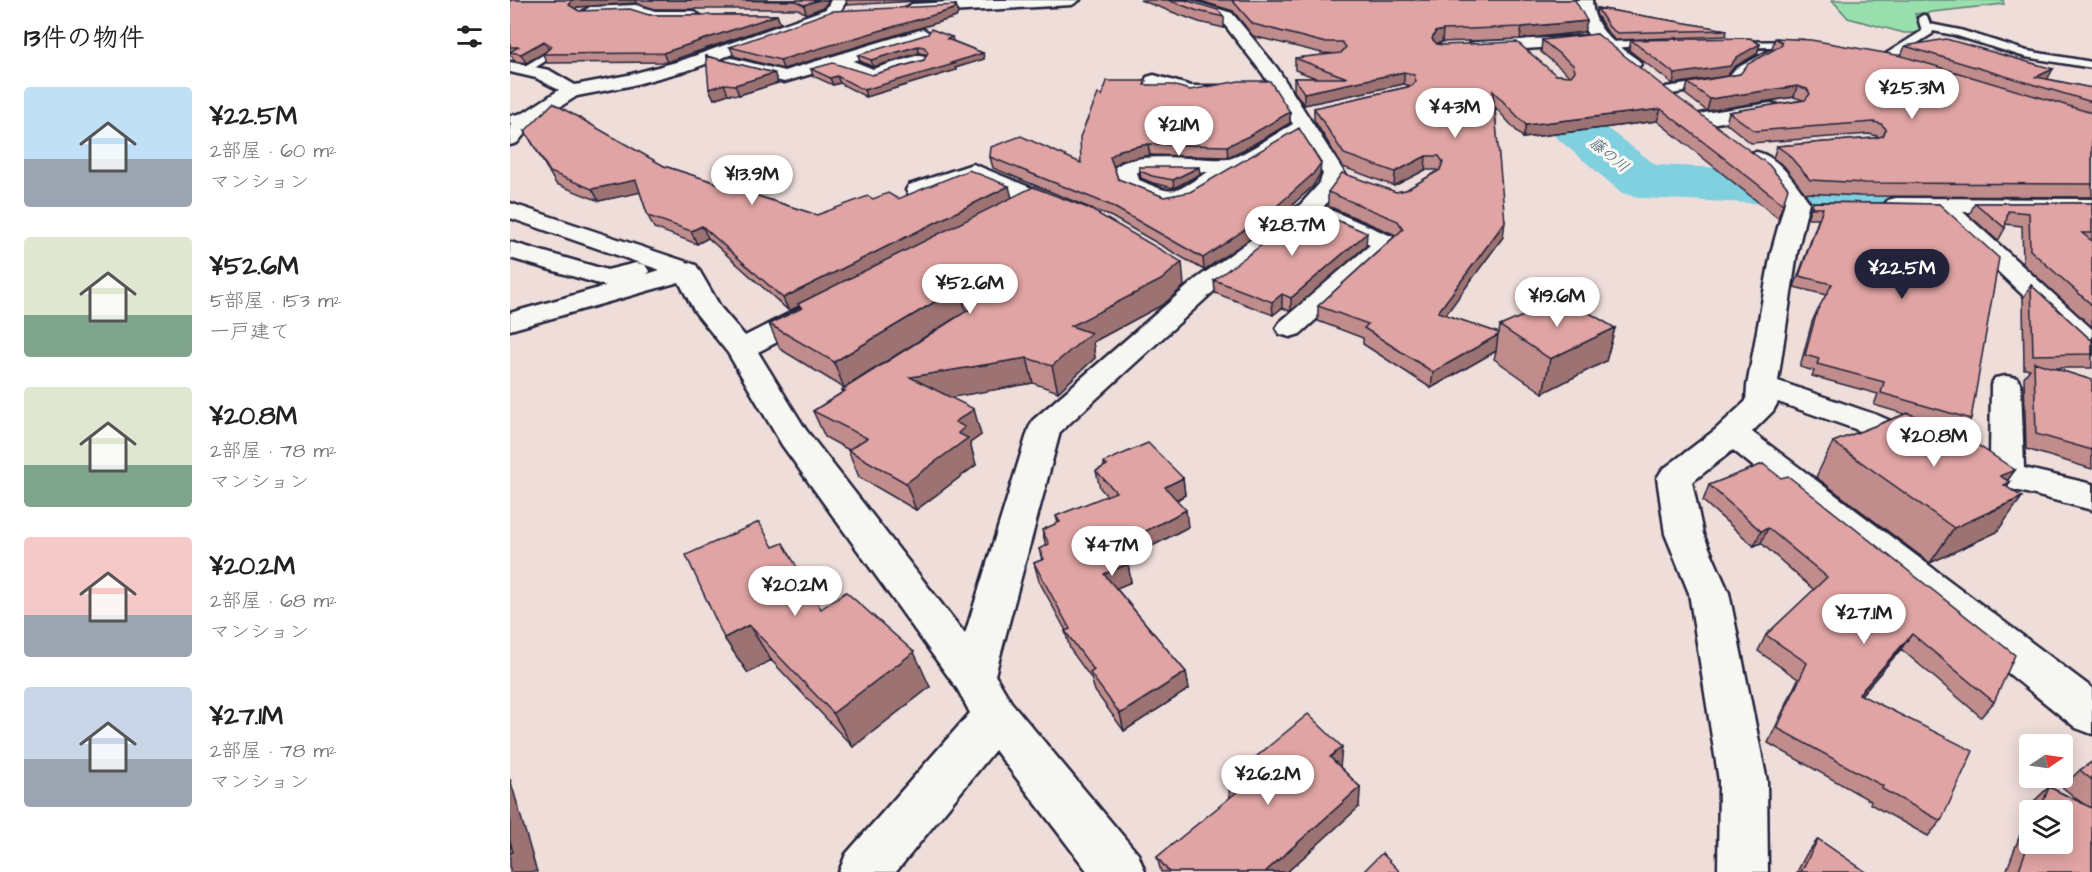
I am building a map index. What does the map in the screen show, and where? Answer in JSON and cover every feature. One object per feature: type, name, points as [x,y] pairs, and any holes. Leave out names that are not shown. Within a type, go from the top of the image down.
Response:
[{"type":"street","points":[[902,9],[1072,0]]},
{"type":"street","points":[[973,677],[1045,428],[1196,280],[1309,209],[1329,186],[1344,178],[1302,120],[1276,67],[1257,53],[1221,9],[1173,0]]},
{"type":"street","points":[[1584,0],[1583,10],[1604,42],[1722,132]]},
{"type":"street","points":[[776,16],[831,9],[855,11]]},
{"type":"street","points":[[510,139],[526,120],[571,91],[629,80],[707,57],[831,9]]},
{"type":"street","points":[[583,12],[636,10],[652,16],[709,16]]},
{"type":"street","points":[[707,57],[784,77],[923,34]]},
{"type":"street","points":[[1458,48],[1604,42]]},
{"type":"street","points":[[1520,46],[1537,60]]},
{"type":"street","points":[[836,61],[873,75],[919,60]]},
{"type":"street","points":[[1252,81],[1276,67]]},
{"type":"street","points":[[517,68],[550,75],[571,91]]},
{"type":"street","points":[[1154,81],[1190,92],[1231,86]]},
{"type":"street","points":[[1704,119],[1794,105]]},
{"type":"street","points":[[1235,166],[1302,120],[1322,110]]},
{"type":"street","points":[[1743,872],[1743,781],[1709,593],[1684,534],[1674,478],[1732,433],[1762,404],[1762,386],[1796,193],[1744,148],[1782,149]]},
{"type":"street","points":[[917,190],[973,171],[1047,203],[1005,214]]},
{"type":"street","points":[[1872,205],[2092,206]]},
{"type":"street","points":[[1942,206],[2092,345]]},
{"type":"street","points":[[1290,328],[1387,243],[1309,209]]},
{"type":"street","points":[[510,210],[676,267],[709,312],[804,430],[973,677],[995,716],[1120,872]]},
{"type":"street","points":[[510,250],[606,278],[676,267]]},
{"type":"street","points":[[510,322],[676,267]]},
{"type":"street","points":[[741,349],[836,300]]},
{"type":"street","points":[[2006,385],[2007,476]]},
{"type":"street","points":[[1762,386],[1866,422],[1952,462],[2092,497]]},
{"type":"street","points":[[1732,433],[2092,714]]},
{"type":"street","points":[[864,872],[995,716]]},
{"type":"lane","points":[[1873,54],[1894,59],[1928,32],[1925,22],[2025,54],[2092,65]]},
{"type":"lane","points":[[1604,42],[1667,43]]},
{"type":"lane","points":[[1723,44],[1782,42],[1816,44]]},
{"type":"lane","points":[[1666,91],[1732,81],[1739,71],[1771,53],[1745,44]]},
{"type":"lane","points":[[517,68],[548,55]]},
{"type":"lane","points":[[510,120],[535,114]]},
{"type":"green space","points":[[1832,0],[2003,0],[2004,4],[1915,14],[1921,33],[1904,33],[1848,18]]},
{"type":"building","points":[[510,0],[572,0],[569,5],[579,11],[630,9],[649,15],[777,15],[663,53],[543,54],[552,46],[544,41],[521,54],[510,52],[518,47],[510,47]]},
{"type":"building","points":[[650,0],[819,0],[804,5],[795,1]]},
{"type":"building","points":[[1168,0],[1185,0],[1218,10],[1224,17],[1198,11]]},
{"type":"building","points":[[1232,0],[1575,0],[1587,21],[1522,27],[1443,30],[1435,32],[1432,39],[1437,44],[1443,45],[1517,42],[1556,75],[1571,76],[1575,71],[1573,65],[1542,40],[1597,34],[1769,165],[1788,188],[1783,204],[1661,109],[1526,125],[1493,91],[1505,222],[1438,312],[1499,333],[1433,372],[1364,328],[1368,324],[1318,306],[1403,229],[1398,221],[1328,192],[1342,173],[1396,192],[1406,190],[1440,170],[1443,162],[1439,156],[1426,156],[1395,172],[1344,154],[1314,108],[1412,86],[1416,81],[1414,75],[1404,72],[1304,93],[1294,78],[1347,78],[1295,58],[1341,53],[1346,47],[1342,42],[1322,42],[1253,24]]},
{"type":"building","points":[[956,5],[954,9],[780,60],[730,47],[832,11]]},
{"type":"building","points":[[1597,8],[1727,30],[1617,33],[1609,27]]},
{"type":"building","points":[[931,29],[952,37],[947,39],[983,53],[951,63],[954,64],[864,90],[837,76],[830,78],[811,69],[833,63],[872,75],[924,60],[928,52],[924,47],[918,46],[871,60],[858,55],[928,34]]},
{"type":"building","points":[[1750,38],[1760,44],[1737,57],[1730,66],[1675,74],[1631,40]]},
{"type":"building","points":[[1775,38],[1811,40],[1902,56],[2092,113],[2092,184],[1865,183],[1810,180],[1788,154],[1777,146],[1874,138],[1883,136],[1886,129],[1874,122],[1755,131],[1729,112],[1805,100],[1810,94],[1807,89],[1797,86],[1710,99],[1688,83],[1740,74],[1748,64],[1782,45],[1782,42]]},
{"type":"building","points":[[1946,39],[2053,69],[2036,77],[2092,88],[2092,102],[1905,46]]},
{"type":"building","points":[[706,56],[774,73],[735,85],[724,84],[709,89]]},
{"type":"building","points":[[1107,81],[1146,81],[1144,85],[1172,85],[1190,90],[1239,81],[1270,81],[1290,112],[1227,146],[1148,144],[1120,150],[1110,157],[1118,179],[1164,197],[1190,192],[1299,128],[1321,163],[1313,174],[1268,214],[1203,258],[1110,205],[990,157],[991,147],[1021,136],[1081,163],[1080,137],[1098,94],[1102,96]]},
{"type":"building","points":[[553,103],[664,166],[817,215],[868,196],[873,199],[888,193],[898,199],[969,170],[1009,186],[783,298],[702,226],[691,231],[648,216],[636,180],[592,189],[550,172],[525,131]]},
{"type":"building","points":[[1139,167],[1199,167],[1173,180],[1152,176],[1140,171]]},
{"type":"building","points":[[1033,187],[1088,208],[1182,262],[1161,280],[1071,326],[1091,333],[1052,366],[1027,358],[910,377],[974,409],[955,422],[965,427],[958,433],[968,438],[906,483],[848,450],[867,438],[813,411],[845,391],[842,390],[970,309],[975,300],[970,293],[960,290],[948,294],[834,362],[769,324],[802,308],[798,304]]},
{"type":"building","points":[[1813,202],[1939,204],[1999,258],[1971,419],[1881,393],[1884,382],[1817,364],[1819,359],[1805,355],[1817,311],[1832,284],[1799,276],[1823,208],[1812,208]]},
{"type":"building","points":[[1975,203],[2092,203],[2092,233],[2082,233],[2092,241],[2092,305],[2030,250],[2029,213],[2008,211],[2005,228]]},
{"type":"building","points":[[1311,209],[1367,233],[1291,298],[1282,294],[1272,302],[1214,280]]},
{"type":"building","points":[[2031,285],[2092,339],[2092,354],[2033,355]]},
{"type":"building","points":[[1564,298],[1615,328],[1550,359],[1500,326]]},
{"type":"building","points":[[2034,362],[2092,380],[2092,450],[2036,434]]},
{"type":"building","points":[[1908,413],[1970,440],[2015,470],[2000,476],[2010,482],[2004,485],[2022,497],[1954,528],[1833,442]]},
{"type":"building","points":[[1148,443],[1183,478],[1165,487],[1186,510],[1117,546],[1128,564],[1104,574],[1186,672],[1120,714],[1090,673],[1094,670],[1065,631],[1070,629],[1034,563],[1044,559],[1039,549],[1049,544],[1042,530],[1060,522],[1056,516],[1116,492],[1096,471],[1107,465],[1104,462]]},
{"type":"building","points":[[1763,464],[1781,478],[1788,476],[2015,655],[1994,702],[1912,634],[1859,694],[1973,751],[1941,821],[1882,789],[1883,786],[1777,728],[1807,663],[1766,635],[1827,577],[1768,528],[1761,531],[1709,485]]},
{"type":"building","points":[[759,522],[773,547],[783,543],[821,609],[846,592],[914,652],[833,713],[749,625],[724,638],[686,555]]},
{"type":"building","points":[[1308,714],[1342,747],[1330,757],[1360,787],[1265,872],[1169,872],[1157,857],[1238,791],[1228,780]]},
{"type":"building","points":[[2092,762],[2092,780],[2080,770]]},
{"type":"building","points":[[2049,788],[2051,788],[2092,808],[2092,872],[2018,872],[2025,854],[2073,854],[2073,800],[2044,800]]},
{"type":"building","points":[[1818,839],[1866,872],[1801,872]]},
{"type":"building","points":[[1382,853],[1400,872],[1363,872]]},
{"type":"waterway","name":"藤の川","points":[[1186,0],[1205,8],[1343,37]]},
{"type":"waterway","name":"藤の川","points":[[1481,81],[1555,112],[1642,181],[1838,190],[2092,192]]}]
